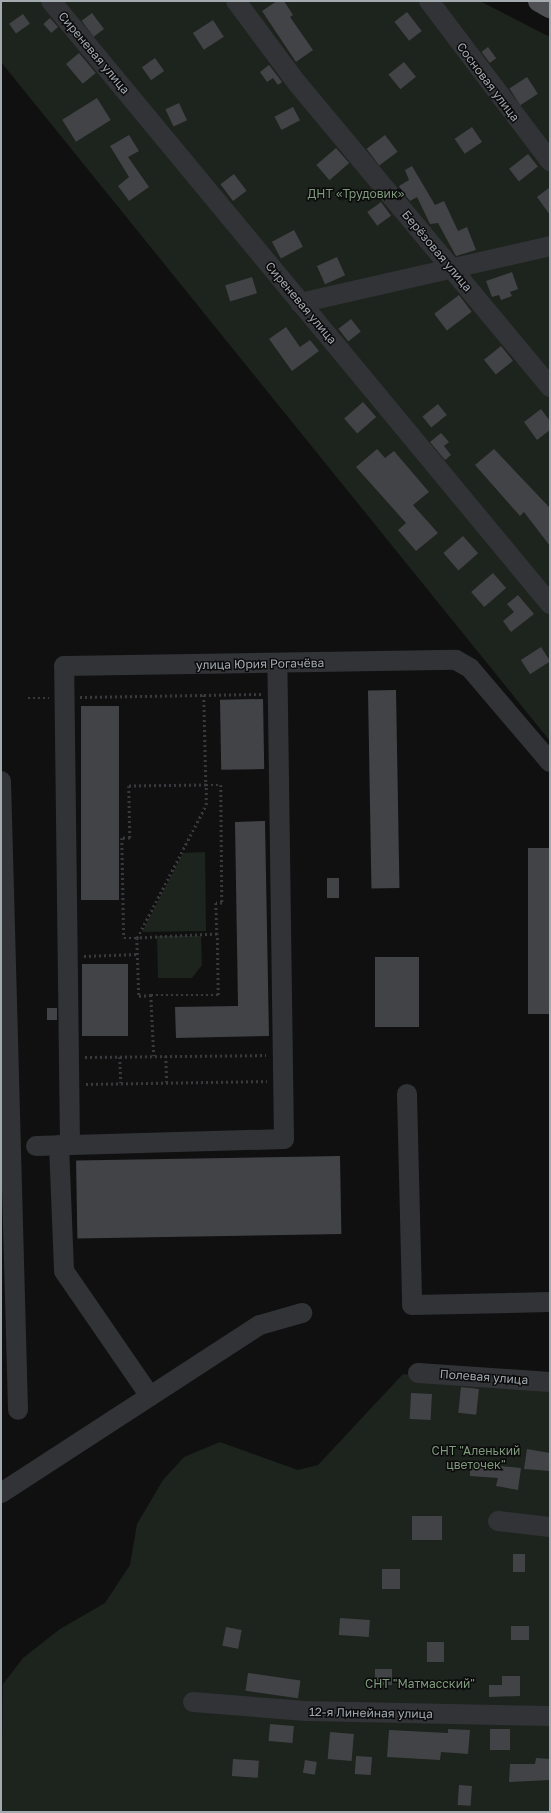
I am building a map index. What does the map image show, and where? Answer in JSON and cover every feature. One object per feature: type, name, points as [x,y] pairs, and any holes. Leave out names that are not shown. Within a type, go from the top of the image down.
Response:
[{"type":"main road","points":[[539,1],[550,7]]},
{"type":"street","name":"Сиреневая улица","points":[[51,1],[550,604]]},
{"type":"street","name":"Берёзовая улица","points":[[236,1],[297,83],[550,387]]},
{"type":"street","name":"Сосновая улица","points":[[429,1],[550,161]]},
{"type":"street","points":[[300,303],[450,267],[550,246]]},
{"type":"street","name":"улица Юрия Рогачёва","points":[[64,697],[64,666],[277,664],[456,660],[470,668],[550,762]]},
{"type":"street","points":[[36,1146],[284,1139],[277,664]]},
{"type":"street","points":[[64,697],[70,1084],[64,1145],[64,1271],[150,1396]]},
{"type":"street","points":[[1,781],[7,1220],[18,1410],[1,1399]]},
{"type":"street","points":[[407,1094],[412,1305],[550,1302]]},
{"type":"street","points":[[1,1493],[260,1325],[302,1312]]},
{"type":"street","name":"Полевая улица","points":[[418,1372],[550,1382]]},
{"type":"street","points":[[498,1521],[550,1527]]},
{"type":"street","name":"12-я Линейная улица","points":[[193,1702],[306,1711],[550,1716]]},
{"type":"path","points":[[28,698],[270,694]]},
{"type":"path","points":[[204,695],[206,785],[206,805],[137,938],[139,996],[218,995],[217,934],[216,903],[222,903],[222,785],[206,785],[128,786],[130,838],[122,838],[124,938],[137,938],[217,934]]},
{"type":"path","points":[[78,956],[138,954]]},
{"type":"path","points":[[151,996],[154,1056]]},
{"type":"path","points":[[79,1058],[274,1054]]},
{"type":"path","points":[[166,1056],[167,1082]]},
{"type":"path","points":[[120,1057],[121,1083]]},
{"type":"path","points":[[70,1084],[276,1080]]},
{"type":"green space","name":"ДНТ «Трудовик»","points":[[1,1],[480,1],[550,37],[550,741],[1,62]]},
{"type":"green space","points":[[205,852],[206,931],[142,932],[183,853]]},
{"type":"green space","points":[[157,936],[201,936],[202,965],[192,978],[158,978]]},
{"type":"green space","points":[[403,1374],[550,1384],[550,1812],[1,1812],[3,1684],[23,1658],[60,1629],[105,1603],[130,1565],[137,1524],[163,1480],[184,1457],[220,1442],[298,1470],[318,1465]]},
{"type":"building","points":[[277,1],[284,1],[293,15],[290,17],[313,50],[296,62],[262,11]]},
{"type":"building","points":[[407,12],[422,31],[409,41],[394,22]]},
{"type":"building","points":[[92,13],[104,29],[94,37],[82,21]]},
{"type":"building","points":[[23,14],[30,24],[16,34],[9,24]]},
{"type":"building","points":[[50,18],[58,27],[51,33],[43,24]]},
{"type":"building","points":[[213,20],[224,37],[204,50],[193,33]]},
{"type":"building","points":[[488,47],[496,58],[490,63],[482,52]]},
{"type":"building","points":[[79,53],[96,73],[83,84],[66,64]]},
{"type":"building","points":[[155,58],[164,71],[151,80],[142,67]]},
{"type":"building","points":[[404,62],[416,77],[400,89],[388,75]]},
{"type":"building","points":[[269,65],[282,82],[278,85],[273,78],[267,82],[260,72]]},
{"type":"building","points":[[527,77],[538,94],[520,105],[509,88]]},
{"type":"building","points":[[97,98],[111,120],[76,142],[62,120]]},
{"type":"building","points":[[179,103],[187,120],[173,127],[165,109]]},
{"type":"building","points":[[293,107],[300,120],[282,130],[274,117]]},
{"type":"building","points":[[472,127],[482,142],[465,154],[455,139]]},
{"type":"building","points":[[129,135],[139,151],[128,157],[149,187],[129,201],[118,186],[129,177],[110,146]]},
{"type":"building","points":[[385,135],[398,152],[379,166],[367,149]]},
{"type":"building","points":[[336,148],[349,163],[329,180],[316,165]]},
{"type":"building","points":[[528,154],[538,167],[519,181],[509,169]]},
{"type":"building","points":[[412,166],[435,205],[444,201],[458,231],[467,227],[476,250],[456,256],[438,223],[430,224],[417,197],[410,201],[401,190],[399,186],[409,180],[405,170]]},
{"type":"building","points":[[234,174],[247,191],[233,201],[220,184]]},
{"type":"building","points":[[550,187],[550,215],[537,197]]},
{"type":"building","points":[[381,202],[391,216],[377,226],[367,212]]},
{"type":"building","points":[[294,230],[303,247],[281,259],[272,242]]},
{"type":"building","points":[[337,257],[345,275],[325,284],[317,266]]},
{"type":"building","points":[[512,272],[518,289],[510,292],[512,296],[501,300],[499,295],[492,297],[486,281]]},
{"type":"building","points":[[252,277],[257,293],[230,301],[225,285]]},
{"type":"building","points":[[459,295],[472,312],[447,330],[434,314]]},
{"type":"building","points":[[351,319],[361,332],[348,341],[338,329]]},
{"type":"building","points":[[286,327],[300,347],[310,340],[319,351],[292,371],[269,339]]},
{"type":"building","points":[[501,346],[513,361],[496,375],[484,360]]},
{"type":"building","points":[[363,402],[376,417],[357,433],[344,418]]},
{"type":"building","points":[[438,404],[447,415],[431,427],[422,417]]},
{"type":"building","points":[[541,409],[550,421],[550,430],[537,440],[524,422]]},
{"type":"building","points":[[441,433],[449,442],[444,446],[451,455],[445,460],[430,442]]},
{"type":"building","points":[[377,449],[385,458],[394,451],[429,492],[413,505],[438,533],[416,551],[398,530],[406,523],[356,467]]},
{"type":"building","points":[[494,449],[550,508],[550,546],[524,512],[520,516],[475,465]]},
{"type":"building","points":[[463,536],[478,553],[458,570],[443,553]]},
{"type":"building","points":[[493,573],[506,588],[484,607],[471,592]]},
{"type":"building","points":[[518,595],[534,614],[511,632],[503,621],[514,612],[507,604]]},
{"type":"building","points":[[541,647],[550,661],[530,674],[521,660]]},
{"type":"building","points":[[368,690],[396,690],[399,888],[371,888]]},
{"type":"building","points":[[263,699],[264,769],[221,770],[220,700]]},
{"type":"building","points":[[81,706],[119,706],[119,900],[81,900]]},
{"type":"building","points":[[265,821],[269,1036],[176,1038],[175,1007],[238,1006],[235,822]]},
{"type":"building","points":[[528,848],[550,848],[550,1014],[528,1014]]},
{"type":"building","points":[[327,878],[339,878],[339,898],[327,898]]},
{"type":"building","points":[[375,957],[419,957],[419,1027],[375,1027]]},
{"type":"building","points":[[82,964],[128,964],[128,1036],[82,1036]]},
{"type":"building","points":[[47,1008],[57,1008],[57,1020],[47,1020]]},
{"type":"building","points":[[340,1156],[341,1234],[77,1239],[76,1161]]},
{"type":"building","points":[[461,1387],[479,1389],[476,1415],[458,1413]]},
{"type":"building","points":[[411,1393],[432,1394],[431,1420],[410,1419]]},
{"type":"building","points":[[527,1449],[550,1453],[550,1471],[524,1469]]},
{"type":"building","points":[[470,1463],[521,1468],[518,1490],[496,1486],[498,1478],[470,1476]]},
{"type":"building","points":[[412,1516],[442,1516],[442,1540],[412,1540]]},
{"type":"building","points":[[513,1554],[525,1554],[525,1572],[513,1572]]},
{"type":"building","points":[[382,1569],[400,1569],[400,1589],[382,1589]]},
{"type":"building","points":[[340,1618],[370,1620],[369,1637],[339,1635]]},
{"type":"building","points":[[511,1626],[529,1626],[529,1640],[511,1640]]},
{"type":"building","points":[[226,1627],[242,1630],[238,1649],[222,1646]]},
{"type":"building","points":[[427,1642],[444,1642],[444,1662],[427,1662]]},
{"type":"building","points":[[375,1669],[392,1669],[392,1685],[375,1685]]},
{"type":"building","points":[[248,1673],[300,1680],[298,1698],[245,1691]]},
{"type":"building","points":[[502,1676],[520,1676],[520,1696],[489,1697],[489,1685],[502,1685]]},
{"type":"building","points":[[270,1724],[294,1726],[292,1743],[269,1741]]},
{"type":"building","points":[[448,1729],[470,1730],[468,1754],[441,1752],[440,1760],[387,1757],[389,1730],[448,1733]]},
{"type":"building","points":[[490,1729],[510,1729],[510,1750],[490,1750]]},
{"type":"building","points":[[330,1732],[354,1734],[352,1761],[328,1759]]},
{"type":"building","points":[[356,1756],[372,1757],[371,1775],[355,1774]]},
{"type":"building","points":[[536,1758],[550,1759],[550,1780],[509,1782],[510,1764],[535,1764]]},
{"type":"building","points":[[233,1759],[259,1761],[258,1778],[232,1776]]},
{"type":"building","points":[[305,1760],[317,1762],[315,1775],[303,1773]]},
{"type":"building","points":[[459,1785],[472,1786],[471,1806],[458,1805]]},
{"type":"park label","name":"СНТ \"Аленький цветочек\"","points":[[476,1458]]},
{"type":"park label","name":"СНТ \"Матмасский\"","points":[[420,1684]]}]
